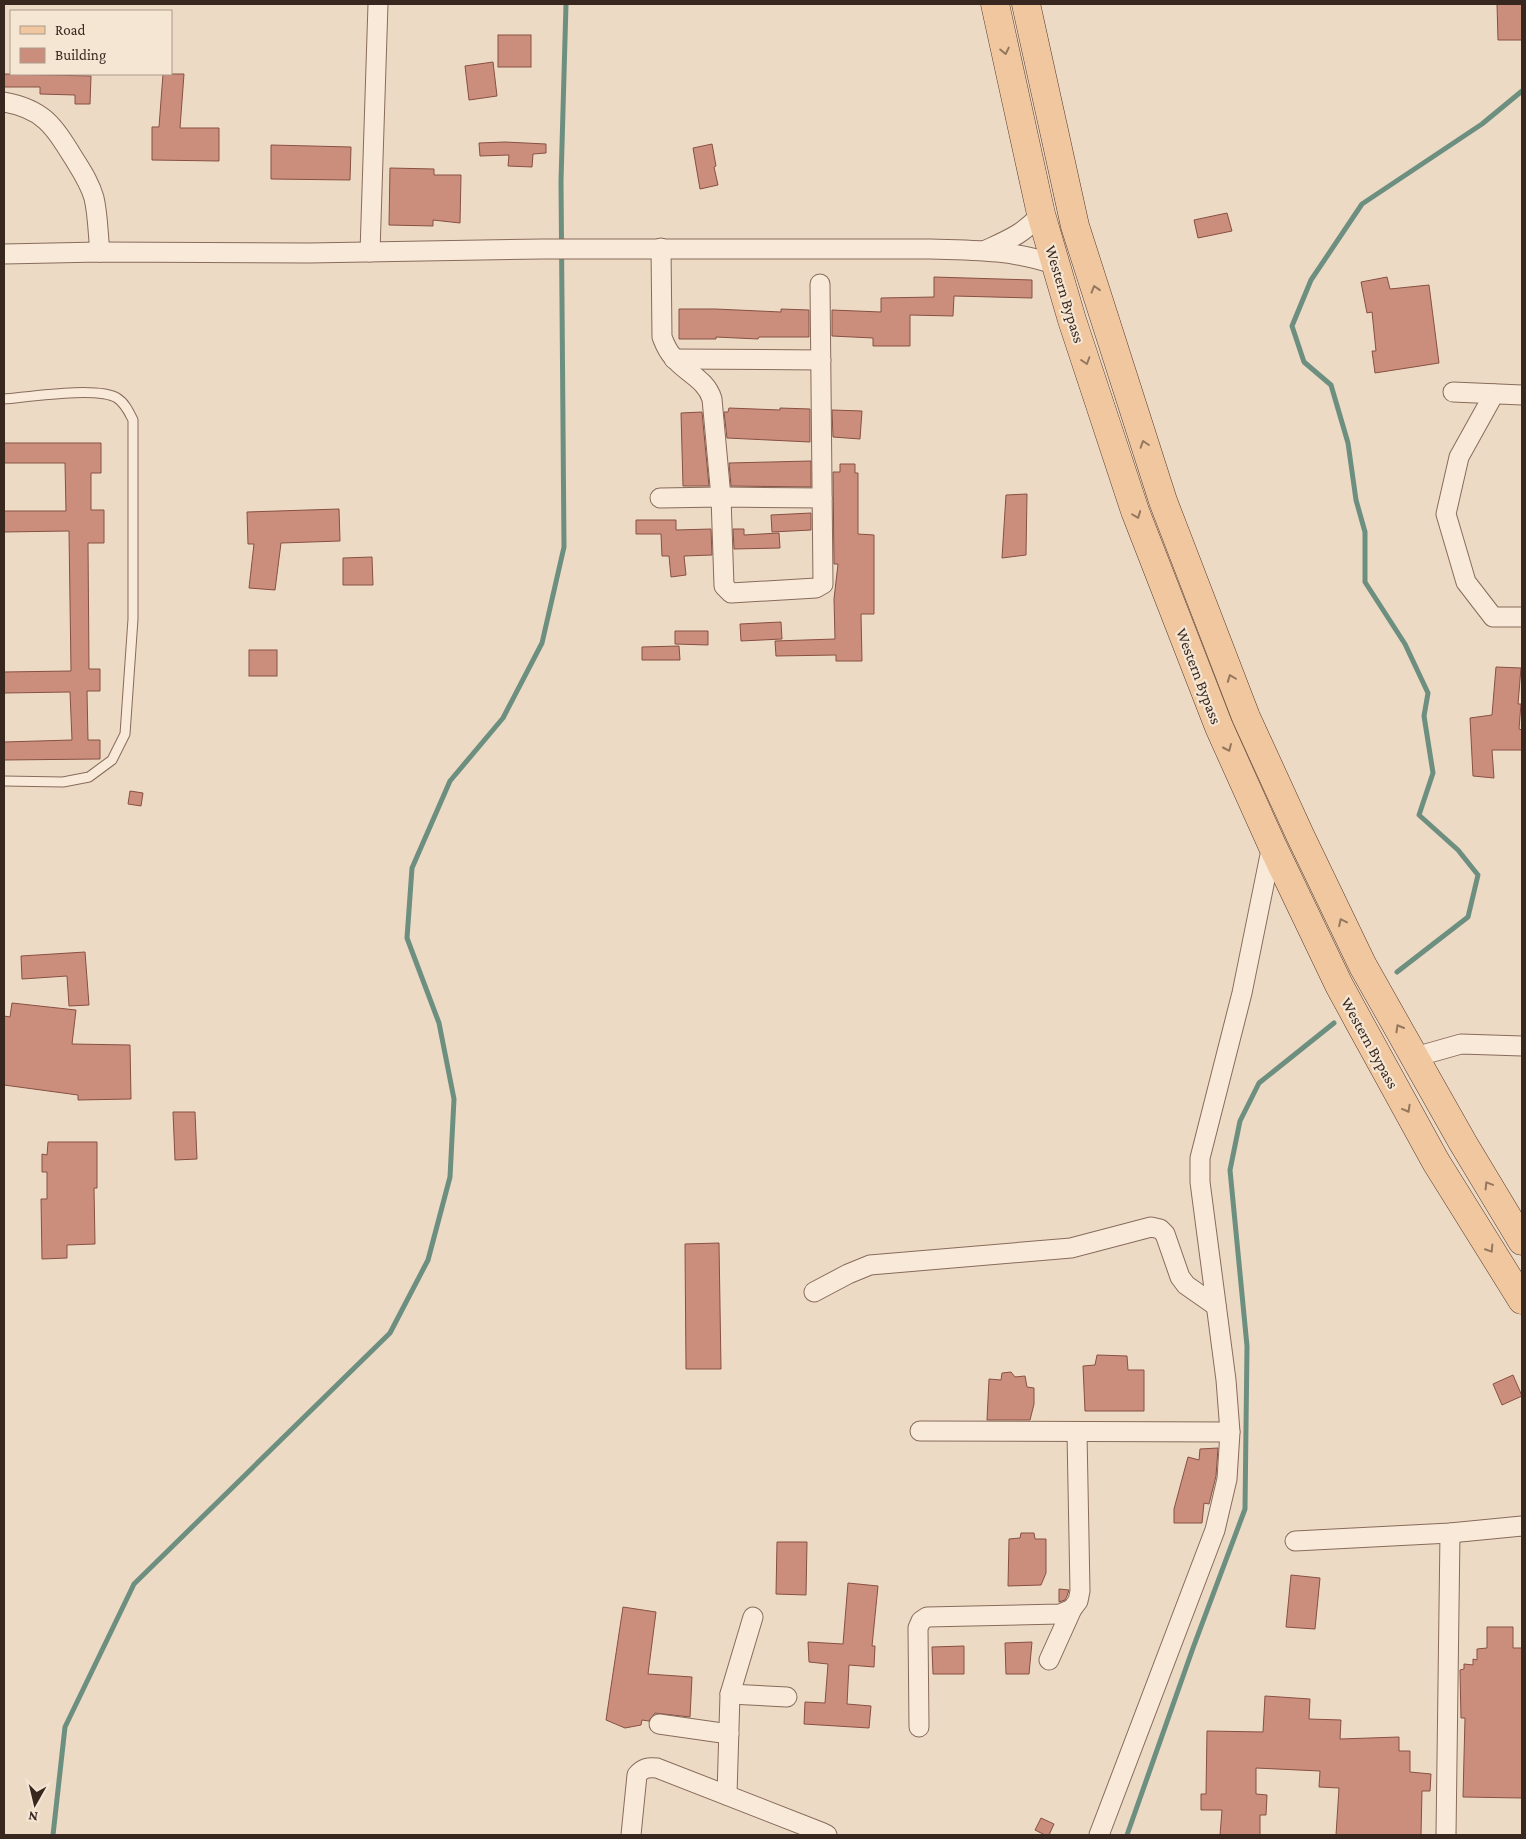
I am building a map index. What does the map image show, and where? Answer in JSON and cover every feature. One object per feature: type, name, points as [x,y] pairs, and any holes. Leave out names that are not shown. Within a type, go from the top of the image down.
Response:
[{"type":"main road","name":"Western Bypass","points":[[995,4],[1040,214],[1135,511],[1219,728],[1339,985],[1436,1162],[1522,1300]]},
{"type":"main road","name":"Western Bypass","points":[[1026,4],[1075,226],[1163,501],[1246,717],[1363,966],[1463,1143],[1522,1241]]},
{"type":"street","points":[[370,252],[378,4]]},
{"type":"street","points":[[4,102],[22,105],[38,114],[56,130],[88,182],[94,199],[100,252]]},
{"type":"street","points":[[986,250],[1014,238],[1028,228],[1040,214]]},
{"type":"street","points":[[4,254],[370,252],[543,248],[986,250],[1024,255],[1056,265]]},
{"type":"street","points":[[661,248],[662,337],[674,359],[709,390],[712,398],[721,497],[724,586],[730,593],[816,588],[824,584],[820,284]]},
{"type":"street","points":[[674,359],[821,360]]},
{"type":"street","points":[[1454,392],[1522,395]]},
{"type":"street","points":[[1494,394],[1459,457],[1446,514],[1466,582],[1493,617],[1522,617]]},
{"type":"street","points":[[660,498],[822,498]]},
{"type":"street","points":[[1100,1835],[1215,1530],[1227,1480],[1230,1432],[1226,1380],[1200,1182],[1200,1158],[1242,993],[1272,845]]},
{"type":"street","points":[[1415,1057],[1461,1044],[1522,1046]]},
{"type":"street","points":[[814,1292],[848,1274],[870,1266],[1071,1248],[1151,1227],[1160,1229],[1165,1234],[1180,1277],[1186,1285],[1216,1306]]},
{"type":"street","points":[[920,1431],[1230,1432]]},
{"type":"street","points":[[1049,1660],[1072,1609],[1078,1601],[1080,1591],[1077,1432]]},
{"type":"street","points":[[1295,1541],[1450,1533],[1522,1526]]},
{"type":"street","points":[[1446,1835],[1450,1533]]},
{"type":"street","points":[[919,1727],[918,1628],[921,1621],[927,1616],[1060,1614],[1072,1609]]},
{"type":"street","points":[[728,1795],[730,1694],[753,1617]]},
{"type":"street","points":[[730,1694],[787,1697]]},
{"type":"street","points":[[659,1724],[729,1734]]},
{"type":"street","points":[[631,1835],[637,1775],[642,1770],[649,1768],[657,1768],[827,1835]]},
{"type":"lane","points":[[4,399],[84,393],[104,394],[117,398],[128,409],[133,420],[133,619],[125,734],[112,760],[89,777],[63,782],[4,781]]},
{"type":"building","points":[[1497,4],[1522,4],[1522,40],[1498,40]]},
{"type":"building","points":[[498,35],[531,35],[531,67],[498,67]]},
{"type":"building","points":[[493,62],[497,96],[469,100],[465,66]]},
{"type":"building","points":[[4,74],[91,76],[90,104],[75,104],[75,95],[40,94],[40,87],[4,87]]},
{"type":"building","points":[[184,74],[180,128],[219,128],[219,161],[152,160],[152,127],[159,127],[163,75]]},
{"type":"building","points":[[479,143],[546,144],[546,153],[533,154],[532,167],[508,166],[509,155],[480,156]]},
{"type":"building","points":[[712,144],[718,185],[700,189],[693,148]]},
{"type":"building","points":[[271,145],[351,147],[350,180],[271,179]]},
{"type":"building","points":[[390,168],[434,169],[434,175],[461,175],[460,223],[433,220],[433,226],[389,225]]},
{"type":"building","points":[[1227,213],[1232,231],[1198,238],[1194,220]]},
{"type":"building","points":[[934,277],[1032,280],[1032,298],[954,296],[953,316],[910,315],[910,346],[873,346],[873,338],[832,336],[832,310],[881,312],[881,298],[934,297]]},
{"type":"building","points":[[1387,277],[1390,289],[1429,285],[1439,363],[1375,373],[1372,351],[1376,351],[1372,312],[1367,313],[1361,282]]},
{"type":"building","points":[[679,309],[781,312],[781,309],[809,310],[809,337],[679,339]]},
{"type":"building","points":[[729,408],[810,409],[810,442],[727,438],[724,412],[728,412]]},
{"type":"building","points":[[832,410],[862,411],[860,439],[833,437]]},
{"type":"building","points":[[702,412],[709,486],[683,486],[681,413]]},
{"type":"building","points":[[4,443],[101,443],[101,473],[91,473],[91,510],[104,510],[104,543],[88,543],[89,669],[100,669],[100,691],[87,691],[88,740],[100,740],[100,759],[4,760],[4,742],[72,740],[70,692],[4,693],[4,672],[71,671],[69,531],[4,532],[4,511],[66,511],[65,463],[4,463]]},
{"type":"building","points":[[811,461],[811,487],[731,486],[729,463]]},
{"type":"building","points":[[840,464],[855,464],[855,473],[858,473],[858,534],[874,535],[874,614],[861,614],[862,661],[836,661],[836,655],[776,656],[775,641],[835,639],[834,599],[838,564],[834,564],[833,472],[840,472]]},
{"type":"building","points":[[1027,494],[1026,555],[1002,558],[1006,495]]},
{"type":"building","points":[[339,509],[340,541],[281,543],[275,590],[249,588],[254,544],[248,544],[247,512]]},
{"type":"building","points":[[811,513],[811,530],[772,532],[771,515]]},
{"type":"building","points":[[636,520],[676,520],[676,530],[711,529],[712,555],[684,556],[686,575],[671,577],[669,556],[662,556],[661,534],[636,534]]},
{"type":"building","points":[[733,529],[744,529],[744,535],[779,533],[780,548],[734,549]]},
{"type":"building","points":[[372,557],[373,585],[343,585],[343,558]]},
{"type":"building","points":[[781,622],[782,639],[741,641],[740,624]]},
{"type":"building","points":[[675,631],[708,631],[708,645],[675,644]]},
{"type":"building","points":[[679,646],[680,660],[642,660],[642,647]]},
{"type":"building","points":[[249,650],[277,650],[277,676],[249,676]]},
{"type":"building","points":[[1496,667],[1521,668],[1518,704],[1521,704],[1519,729],[1522,730],[1522,750],[1492,750],[1494,778],[1473,776],[1470,718],[1492,715]]},
{"type":"building","points":[[130,791],[143,793],[141,806],[128,804]]},
{"type":"building","points":[[85,952],[89,1005],[69,1006],[67,976],[22,979],[21,956]]},
{"type":"building","points":[[12,1003],[76,1010],[72,1044],[130,1045],[131,1099],[78,1100],[78,1095],[4,1085],[4,1016],[10,1017]]},
{"type":"building","points":[[173,1112],[195,1112],[197,1159],[175,1160]]},
{"type":"building","points":[[48,1142],[97,1142],[97,1188],[94,1188],[95,1244],[67,1245],[67,1258],[42,1259],[41,1199],[47,1199],[47,1172],[42,1172],[42,1154],[47,1155]]},
{"type":"building","points":[[719,1243],[721,1369],[686,1369],[685,1244]]},
{"type":"building","points":[[1097,1355],[1127,1356],[1128,1370],[1144,1370],[1144,1411],[1085,1411],[1083,1366],[1095,1365]]},
{"type":"building","points":[[1011,1372],[1015,1377],[1025,1376],[1027,1387],[1034,1388],[1034,1404],[1030,1420],[987,1420],[989,1379],[1001,1380],[1002,1373]]},
{"type":"building","points":[[1513,1375],[1522,1396],[1502,1405],[1493,1384]]},
{"type":"building","points":[[1218,1448],[1216,1476],[1209,1504],[1204,1503],[1202,1523],[1174,1523],[1174,1509],[1188,1457],[1199,1460],[1200,1449]]},
{"type":"building","points":[[1021,1533],[1034,1533],[1035,1539],[1046,1539],[1046,1573],[1041,1585],[1008,1586],[1009,1539],[1020,1538]]},
{"type":"building","points":[[777,1542],[807,1542],[806,1595],[776,1594]]},
{"type":"building","points":[[1291,1575],[1320,1578],[1315,1629],[1286,1627]]},
{"type":"building","points":[[848,1583],[878,1586],[872,1646],[875,1646],[874,1667],[849,1665],[847,1704],[871,1706],[869,1728],[804,1724],[805,1702],[825,1703],[828,1664],[809,1662],[808,1642],[843,1644]]},
{"type":"building","points":[[1059,1589],[1069,1590],[1065,1600],[1059,1602]]},
{"type":"building","points":[[623,1607],[656,1612],[648,1674],[692,1677],[690,1717],[655,1713],[649,1721],[642,1720],[641,1725],[625,1728],[606,1720]]},
{"type":"building","points":[[1487,1627],[1513,1627],[1513,1648],[1522,1648],[1522,1798],[1463,1797],[1465,1718],[1461,1718],[1460,1670],[1464,1669],[1464,1664],[1473,1665],[1473,1659],[1477,1660],[1477,1649],[1487,1648]]},
{"type":"building","points":[[1032,1642],[1029,1674],[1006,1674],[1005,1643]]},
{"type":"building","points":[[964,1646],[964,1674],[933,1674],[932,1647]]},
{"type":"building","points":[[1265,1696],[1310,1699],[1309,1719],[1341,1720],[1340,1739],[1399,1737],[1399,1751],[1410,1751],[1410,1772],[1431,1774],[1430,1791],[1422,1791],[1421,1835],[1336,1835],[1339,1788],[1319,1787],[1320,1771],[1256,1768],[1256,1794],[1267,1795],[1266,1815],[1260,1815],[1260,1835],[1220,1835],[1222,1810],[1201,1810],[1201,1794],[1206,1794],[1207,1731],[1263,1732]]},
{"type":"building","points":[[1041,1818],[1054,1824],[1049,1835],[1035,1830]]},
{"type":"waterway","points":[[53,1835],[65,1727],[134,1584],[390,1333],[428,1260],[450,1177],[454,1099],[439,1023],[407,938],[412,868],[450,781],[503,718],[542,643],[564,547],[561,181],[566,4]]},
{"type":"waterway","points":[[1397,972],[1468,917],[1478,875],[1458,850],[1419,815],[1433,773],[1424,716],[1428,693],[1405,644],[1365,582],[1365,532],[1356,500],[1348,443],[1331,385],[1304,362],[1292,326],[1311,280],[1362,204],[1482,124],[1522,91]]},
{"type":"waterway","points":[[1127,1835],[1193,1648],[1245,1509],[1247,1346],[1230,1170],[1240,1121],[1259,1083],[1334,1023]]}]
